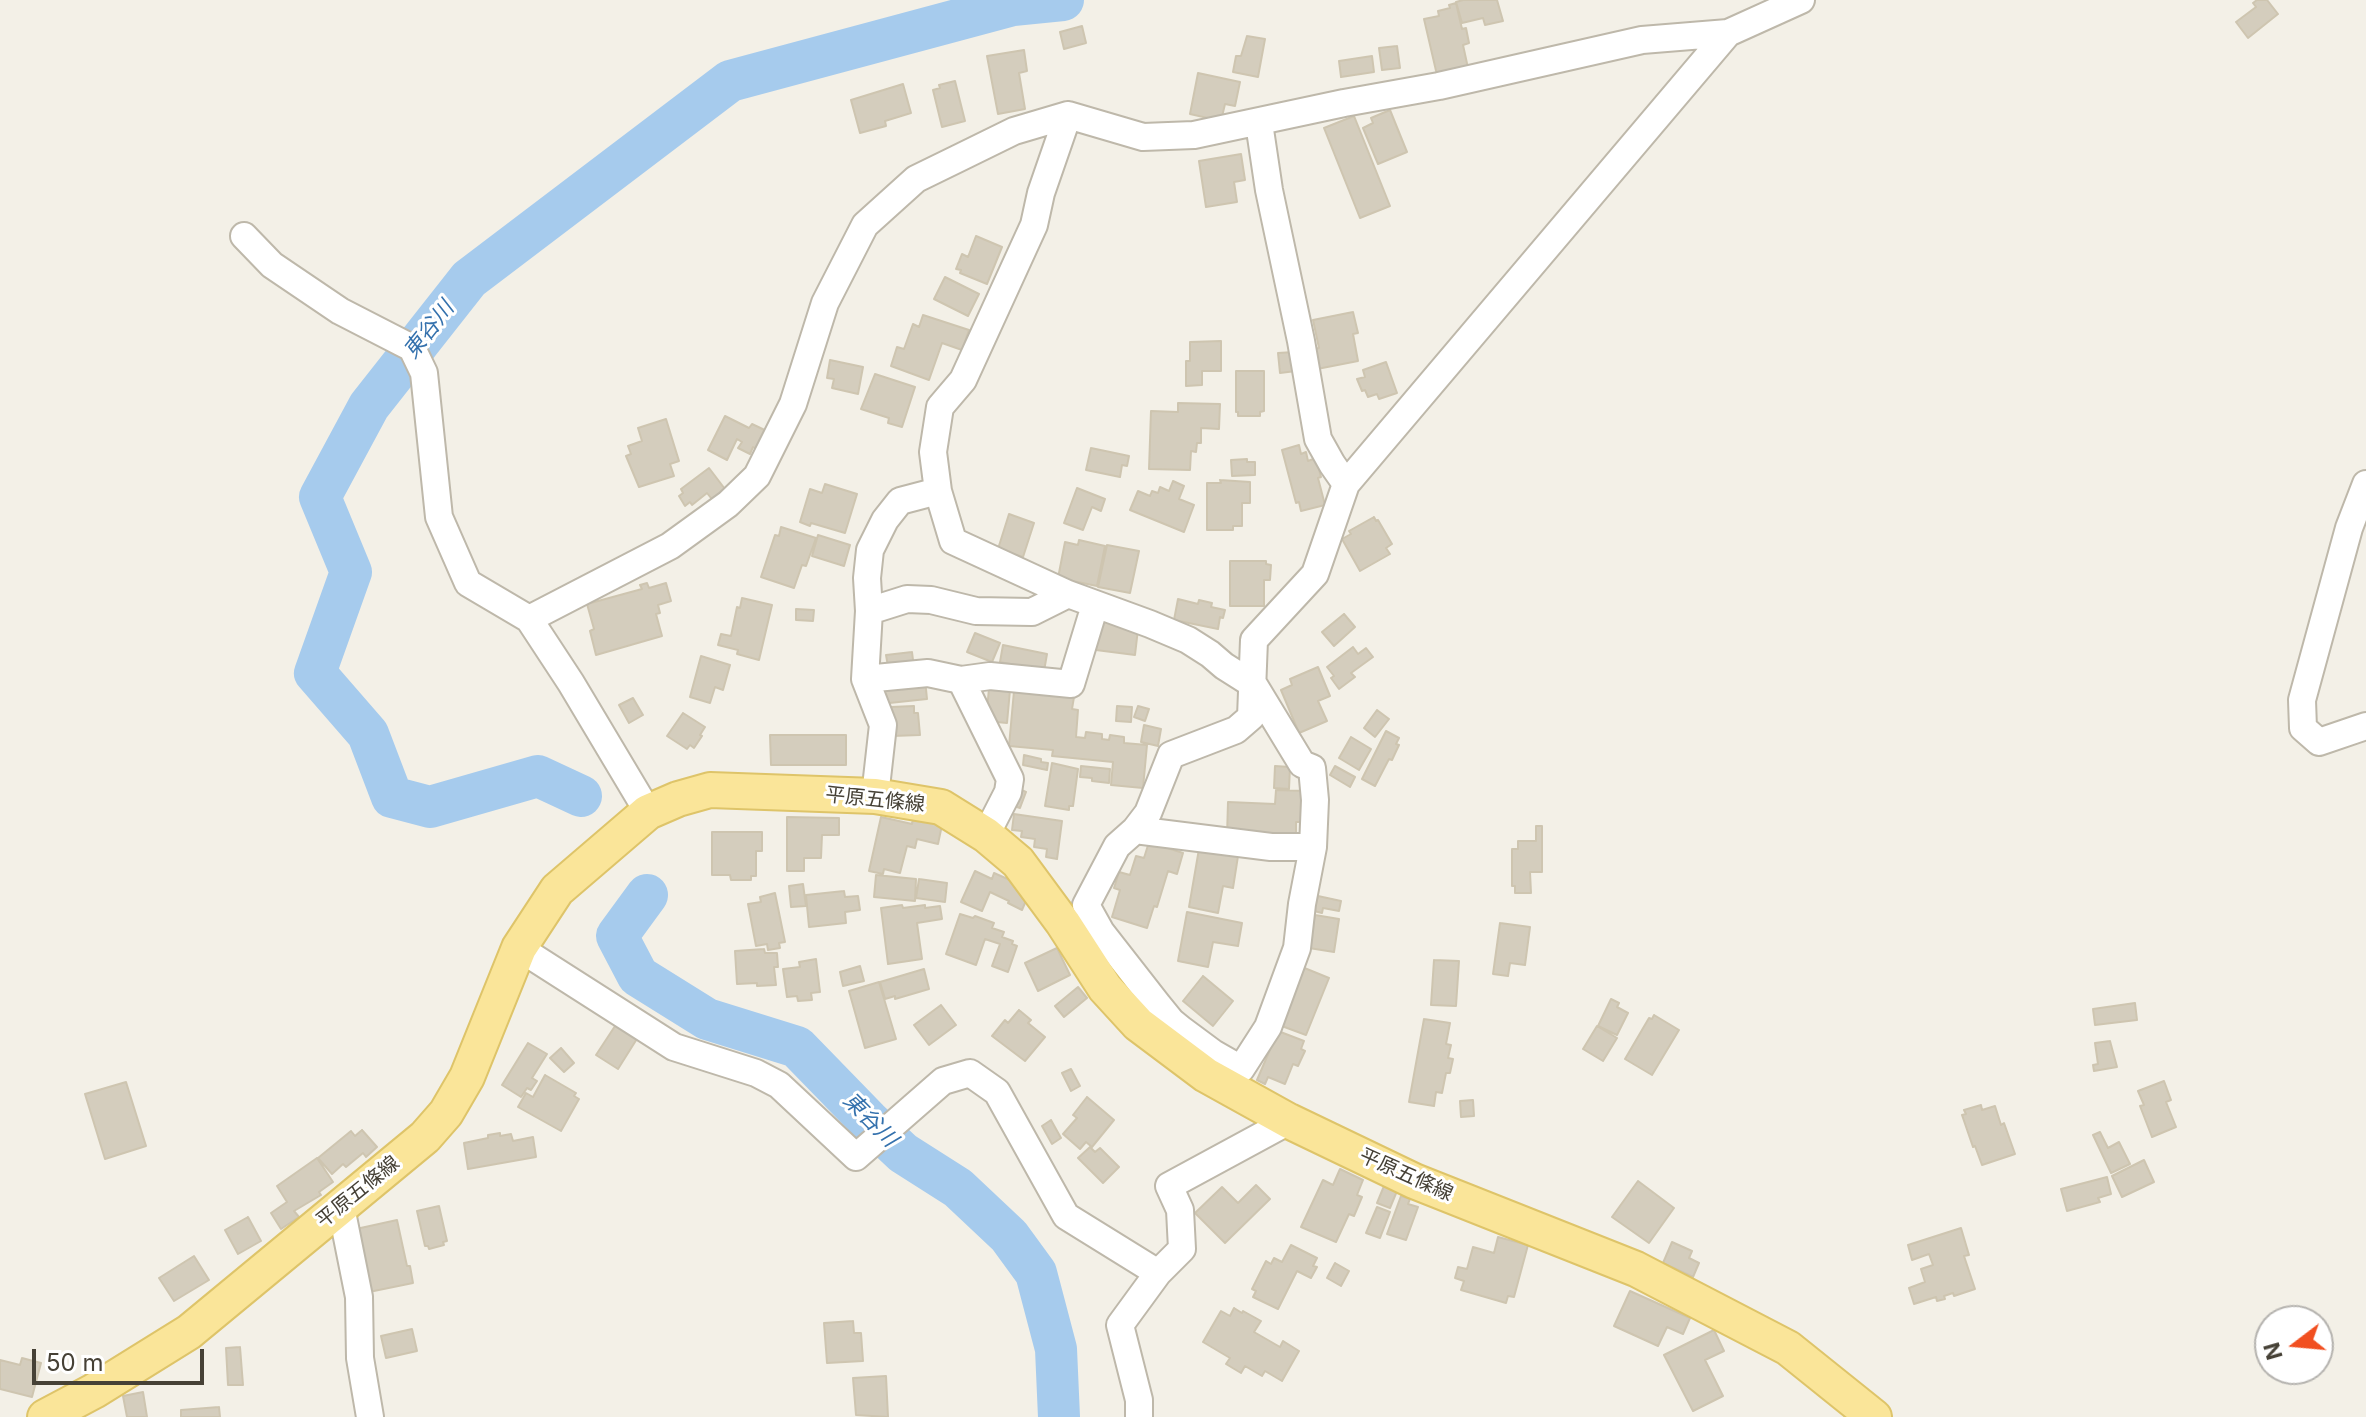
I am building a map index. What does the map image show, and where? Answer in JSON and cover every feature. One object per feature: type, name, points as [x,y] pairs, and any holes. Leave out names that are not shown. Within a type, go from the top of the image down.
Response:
[{"type":"main road","name":"平原五條線","points":[[45,1417],[94,1391],[189,1332],[425,1137],[446,1113],[467,1077],[519,948],[557,890],[648,812],[710,790],[875,796],[941,807],[986,835],[1018,862],[1105,988],[1148,1014],[1206,1075],[1289,1121],[1414,1181],[1636,1269],[1788,1348],[1874,1417]]},
{"type":"street","points":[[529,619],[670,546],[728,504],[757,476],[793,404],[825,303],[865,225],[916,179],[1014,131],[1068,115],[1143,137],[1194,135],[1439,86],[1642,40],[1728,33],[1801,0]]},
{"type":"street","points":[[1068,115],[1041,193],[1034,225],[963,380],[940,407],[933,452],[938,491],[953,541],[1068,594],[1188,640],[1254,685],[1302,764],[1312,768],[1315,800],[1313,847],[1297,948],[1268,1027],[1241,1069],[1213,1053],[1171,1021],[1148,1014],[1086,905],[1117,846],[1148,813],[1171,755],[1236,730],[1251,717],[1254,685],[1254,640],[1315,574],[1346,484],[1728,33]]},
{"type":"street","points":[[1259,123],[1269,190],[1318,439],[1346,484]]},
{"type":"street","points":[[244,236],[272,265],[340,311],[412,348],[424,373],[439,517],[468,583],[529,619],[648,812]]},
{"type":"street","points":[[2366,484],[2349,528],[2302,700],[2303,728],[2319,742],[2366,726]]},
{"type":"street","points":[[875,796],[883,725],[865,679],[870,550],[885,520],[900,501],[938,491]]},
{"type":"street","points":[[869,611],[907,599],[931,600],[976,611],[1032,612],[1068,594]]},
{"type":"street","points":[[865,679],[928,673],[961,680],[990,676],[1071,684],[1095,605]]},
{"type":"street","points":[[961,680],[1010,779],[1008,792],[986,835]]},
{"type":"street","points":[[1135,830],[1271,847],[1313,847]]},
{"type":"street","points":[[519,948],[674,1047],[756,1073],[779,1085],[856,1157],[943,1081],[970,1073],[997,1092],[1066,1216],[1158,1273]]},
{"type":"street","points":[[1139,1417],[1139,1400],[1120,1325],[1158,1273],[1182,1249],[1180,1210],[1169,1186],[1289,1121]]},
{"type":"street","points":[[341,1207],[359,1297],[360,1358],[370,1417]]},
{"type":"building","points":[[1497,0],[1503,21],[1485,25],[1483,18],[1462,23],[1456,2]]},
{"type":"building","points":[[2267,0],[2278,14],[2248,38],[2236,22],[2256,7],[2253,3]]},
{"type":"building","points":[[1456,3],[1469,43],[1463,45],[1468,68],[1437,75],[1424,19],[1439,16],[1438,11]]},
{"type":"building","points":[[1082,26],[1086,43],[1064,49],[1060,32]]},
{"type":"building","points":[[1247,36],[1265,39],[1258,77],[1233,72],[1236,56],[1241,56]]},
{"type":"building","points":[[1397,46],[1400,68],[1382,70],[1379,48]]},
{"type":"building","points":[[1024,50],[1027,71],[1019,73],[1025,109],[998,114],[987,56]]},
{"type":"building","points":[[1372,56],[1374,72],[1341,77],[1339,61]]},
{"type":"building","points":[[1198,73],[1240,82],[1235,106],[1225,104],[1221,121],[1190,114]]},
{"type":"building","points":[[955,81],[965,121],[942,127],[933,90]]},
{"type":"building","points":[[903,84],[911,113],[885,121],[886,126],[860,133],[851,100]]},
{"type":"building","points":[[1390,110],[1407,152],[1378,164],[1363,128],[1373,123],[1371,118]]},
{"type":"building","points":[[1354,116],[1390,206],[1360,218],[1324,128]]},
{"type":"building","points":[[1241,154],[1245,180],[1234,182],[1237,202],[1206,207],[1199,161]]},
{"type":"building","points":[[976,236],[1002,247],[987,284],[956,269],[962,254],[968,257]]},
{"type":"building","points":[[945,277],[979,294],[968,316],[934,299]]},
{"type":"building","points":[[1353,312],[1358,333],[1353,334],[1358,361],[1312,370],[1308,350],[1319,348],[1313,320]]},
{"type":"building","points":[[923,315],[969,330],[962,350],[942,343],[929,380],[891,366],[897,347],[904,349],[913,324],[919,327]]},
{"type":"building","points":[[1221,341],[1221,371],[1202,371],[1202,385],[1186,386],[1190,342]]},
{"type":"building","points":[[1294,352],[1296,371],[1280,373],[1278,353]]},
{"type":"building","points":[[830,360],[863,367],[858,394],[832,388],[834,379],[827,378]]},
{"type":"building","points":[[1386,362],[1397,393],[1379,399],[1377,394],[1368,397],[1357,379],[1365,377],[1363,370]]},
{"type":"building","points":[[1236,371],[1264,371],[1264,411],[1260,412],[1260,416],[1238,416]]},
{"type":"building","points":[[875,374],[915,387],[902,427],[888,423],[889,418],[861,409]]},
{"type":"building","points":[[1178,403],[1220,404],[1219,429],[1201,428],[1201,443],[1197,443],[1196,452],[1191,451],[1190,470],[1149,469],[1151,411],[1178,412]]},
{"type":"building","points":[[725,416],[749,428],[752,424],[771,433],[762,452],[753,447],[750,454],[738,448],[742,442],[737,439],[727,460],[708,450]]},
{"type":"building","points":[[666,419],[679,461],[670,464],[674,476],[639,487],[626,456],[631,454],[628,446],[642,441],[638,428]]},
{"type":"building","points":[[1299,445],[1301,454],[1306,452],[1308,461],[1316,458],[1325,505],[1301,511],[1282,450]]},
{"type":"building","points":[[1091,448],[1129,456],[1127,466],[1122,465],[1120,477],[1086,470]]},
{"type":"building","points":[[1247,459],[1247,462],[1255,462],[1255,475],[1232,476],[1231,460]]},
{"type":"building","points":[[709,468],[728,493],[715,503],[707,493],[692,505],[690,502],[685,506],[679,496],[683,493],[681,489]]},
{"type":"building","points":[[1220,480],[1250,482],[1250,503],[1242,503],[1242,526],[1233,526],[1233,530],[1207,530],[1207,483],[1221,483]]},
{"type":"building","points":[[1173,481],[1184,486],[1179,499],[1194,505],[1184,532],[1130,510],[1138,491],[1150,496],[1152,491],[1158,493],[1160,487],[1169,491]]},
{"type":"building","points":[[825,484],[857,494],[845,533],[800,522],[810,489],[822,493]]},
{"type":"building","points":[[1077,488],[1105,499],[1101,511],[1092,507],[1083,530],[1064,523]]},
{"type":"building","points":[[1009,514],[1034,523],[1023,557],[998,549]]},
{"type":"building","points":[[1374,517],[1392,544],[1386,548],[1390,554],[1360,571],[1342,539],[1351,534],[1349,531]]},
{"type":"building","points":[[781,527],[816,538],[794,588],[761,577],[775,535],[779,536]]},
{"type":"building","points":[[818,535],[850,545],[844,566],[812,556]]},
{"type":"building","points":[[1079,540],[1105,546],[1097,586],[1058,578],[1065,542],[1078,545]]},
{"type":"building","points":[[1107,545],[1139,551],[1130,593],[1098,587]]},
{"type":"building","points":[[1230,561],[1266,561],[1271,565],[1270,580],[1264,580],[1264,606],[1230,606]]},
{"type":"building","points":[[647,583],[649,588],[666,583],[671,601],[658,605],[660,613],[656,614],[662,636],[596,655],[590,631],[594,629],[587,604],[642,589],[640,585]]},
{"type":"building","points":[[742,598],[772,605],[759,660],[718,645],[721,634],[731,636]]},
{"type":"building","points":[[1178,599],[1198,604],[1199,600],[1212,603],[1211,607],[1225,610],[1218,629],[1174,620]]},
{"type":"building","points":[[796,609],[814,610],[813,621],[796,620]]},
{"type":"building","points":[[1344,614],[1355,627],[1334,646],[1322,632]]},
{"type":"building","points":[[1100,621],[1138,629],[1135,655],[1096,650]]},
{"type":"building","points":[[975,633],[1000,643],[992,662],[967,652]]},
{"type":"building","points":[[1003,645],[1047,654],[1044,671],[1000,662]]},
{"type":"building","points":[[1353,647],[1358,654],[1366,648],[1373,657],[1351,673],[1355,677],[1339,689],[1327,667]]},
{"type":"building","points":[[912,652],[914,668],[889,672],[886,655]]},
{"type":"building","points":[[701,656],[730,665],[723,690],[715,687],[710,703],[690,697]]},
{"type":"building","points":[[1318,667],[1330,696],[1318,701],[1327,721],[1299,733],[1281,690],[1292,685],[1290,679]]},
{"type":"building","points":[[925,679],[927,699],[880,704],[876,683]]},
{"type":"building","points":[[989,688],[1010,690],[1007,723],[986,721]]},
{"type":"building","points":[[1014,691],[1074,697],[1072,709],[1078,710],[1076,737],[1085,738],[1086,732],[1102,734],[1102,739],[1109,740],[1110,735],[1124,737],[1124,743],[1147,745],[1143,788],[1111,785],[1113,762],[1052,756],[1053,750],[1009,746]]},
{"type":"building","points":[[633,698],[643,715],[629,723],[619,705]]},
{"type":"building","points":[[914,706],[914,713],[918,713],[920,735],[892,736],[891,707]]},
{"type":"building","points":[[1117,706],[1132,707],[1131,722],[1116,721]]},
{"type":"building","points":[[1138,706],[1149,709],[1145,721],[1134,717]]},
{"type":"building","points":[[1377,710],[1389,719],[1375,737],[1364,728]]},
{"type":"building","points":[[683,713],[705,727],[694,748],[690,745],[687,749],[667,736]]},
{"type":"building","points":[[1144,725],[1161,729],[1158,746],[1141,742]]},
{"type":"building","points":[[1386,731],[1399,738],[1396,744],[1399,745],[1375,786],[1362,779]]},
{"type":"building","points":[[770,735],[846,735],[846,765],[771,765]]},
{"type":"building","points":[[1351,737],[1371,749],[1359,770],[1339,758]]},
{"type":"building","points":[[1024,755],[1048,763],[1047,770],[1023,765]]},
{"type":"building","points":[[1052,763],[1078,769],[1073,806],[1069,806],[1069,810],[1045,806]]},
{"type":"building","points":[[1081,766],[1110,769],[1109,783],[1080,777]]},
{"type":"building","points":[[1275,766],[1290,767],[1289,789],[1274,788]]},
{"type":"building","points":[[1335,766],[1355,777],[1350,787],[1330,775]]},
{"type":"building","points":[[1017,788],[1026,792],[1020,808],[1011,805]]},
{"type":"building","points":[[1276,790],[1306,791],[1304,822],[1296,822],[1296,838],[1227,836],[1228,802],[1275,804]]},
{"type":"building","points":[[1014,814],[1062,821],[1057,859],[1046,857],[1047,849],[1034,847],[1035,839],[1021,837],[1022,831],[1012,830]]},
{"type":"building","points":[[787,817],[839,818],[839,835],[822,835],[821,858],[804,858],[804,871],[787,871]]},
{"type":"building","points":[[881,817],[912,824],[913,819],[942,825],[938,844],[917,839],[915,848],[907,846],[900,873],[884,869],[883,874],[869,871]]},
{"type":"building","points":[[1536,826],[1542,826],[1542,872],[1530,872],[1531,893],[1515,893],[1515,886],[1512,886],[1512,849],[1518,849],[1518,841],[1536,841]]},
{"type":"building","points":[[712,832],[762,832],[762,851],[756,851],[756,876],[751,876],[751,880],[731,880],[730,875],[712,875]]},
{"type":"building","points":[[1149,842],[1183,853],[1177,874],[1168,871],[1147,928],[1112,917],[1120,890],[1114,888],[1119,872],[1130,875],[1136,856],[1144,858]]},
{"type":"building","points":[[1199,849],[1238,856],[1233,888],[1223,886],[1218,913],[1189,907]]},
{"type":"building","points":[[975,871],[992,879],[994,873],[1019,884],[1028,896],[1022,910],[990,892],[982,911],[961,902]]},
{"type":"building","points":[[876,875],[916,879],[915,901],[874,897]]},
{"type":"building","points":[[919,879],[947,883],[945,902],[916,898]]},
{"type":"building","points":[[803,884],[806,906],[791,907],[789,886]]},
{"type":"building","points":[[844,891],[845,897],[858,896],[860,910],[845,912],[846,923],[809,927],[806,895]]},
{"type":"building","points":[[775,893],[785,942],[779,943],[780,948],[768,950],[767,944],[756,946],[748,904],[761,902],[760,897]]},
{"type":"building","points":[[1318,896],[1341,901],[1339,911],[1323,908],[1322,913],[1314,911]]},
{"type":"building","points":[[902,905],[903,908],[940,906],[942,919],[917,923],[922,959],[888,964],[881,908]]},
{"type":"building","points":[[1187,912],[1242,923],[1238,946],[1213,942],[1208,967],[1178,961]]},
{"type":"building","points":[[960,914],[994,923],[992,928],[1004,932],[1002,937],[1013,941],[1012,944],[1017,946],[1008,972],[992,966],[1000,944],[985,939],[976,965],[946,954]]},
{"type":"building","points":[[1315,915],[1339,919],[1334,952],[1309,948]]},
{"type":"building","points":[[1500,923],[1530,927],[1525,965],[1510,963],[1508,976],[1493,974]]},
{"type":"building","points":[[1057,948],[1070,975],[1038,991],[1025,963]]},
{"type":"building","points":[[764,949],[765,953],[777,953],[778,967],[774,967],[776,985],[737,984],[735,951]]},
{"type":"building","points":[[816,959],[820,992],[811,993],[812,1000],[798,1001],[797,996],[787,997],[783,969],[800,967],[799,962]]},
{"type":"building","points":[[1434,960],[1459,961],[1456,1006],[1431,1005]]},
{"type":"building","points":[[860,966],[864,981],[843,986],[840,972]]},
{"type":"building","points":[[1302,967],[1329,978],[1306,1035],[1279,1025]]},
{"type":"building","points":[[924,969],[929,989],[885,999],[880,982]]},
{"type":"building","points":[[1203,976],[1233,1001],[1213,1026],[1183,1001]]},
{"type":"building","points":[[879,982],[896,1039],[865,1048],[849,991]]},
{"type":"building","points":[[1078,987],[1087,998],[1064,1017],[1055,1006]]},
{"type":"building","points":[[1611,999],[1628,1013],[1617,1035],[1598,1026]]},
{"type":"building","points":[[2135,1003],[2137,1020],[2095,1025],[2093,1009]]},
{"type":"building","points":[[941,1005],[956,1025],[929,1045],[914,1025]]},
{"type":"building","points":[[1019,1010],[1031,1020],[1028,1023],[1045,1037],[1025,1061],[992,1036],[1005,1020],[1008,1023]]},
{"type":"building","points":[[1654,1015],[1679,1030],[1652,1075],[1625,1059],[1649,1018],[1652,1019]]},
{"type":"building","points":[[1424,1019],[1450,1023],[1446,1044],[1451,1045],[1448,1058],[1453,1059],[1442,1093],[1436,1092],[1434,1106],[1409,1102]]},
{"type":"building","points":[[619,1020],[640,1034],[618,1069],[596,1055]]},
{"type":"building","points":[[1597,1026],[1617,1038],[1603,1061],[1583,1049]]},
{"type":"building","points":[[1278,1031],[1304,1041],[1301,1049],[1305,1051],[1298,1066],[1293,1064],[1285,1084],[1268,1077],[1265,1084],[1257,1080]]},
{"type":"building","points":[[2110,1041],[2117,1067],[2094,1071],[2093,1065],[2098,1064],[2095,1043]]},
{"type":"building","points":[[528,1043],[547,1054],[532,1078],[537,1081],[521,1097],[502,1085]]},
{"type":"building","points":[[561,1048],[574,1063],[564,1072],[550,1058]]},
{"type":"building","points":[[1071,1069],[1080,1086],[1071,1091],[1062,1073]]},
{"type":"building","points":[[545,1075],[576,1093],[574,1096],[579,1099],[561,1131],[518,1107],[526,1093],[533,1097]]},
{"type":"building","points":[[2164,1081],[2171,1100],[2166,1102],[2176,1127],[2152,1137],[2140,1106],[2144,1105],[2138,1091]]},
{"type":"building","points":[[126,1082],[146,1146],[105,1159],[85,1094]]},
{"type":"building","points":[[1087,1097],[1114,1120],[1092,1147],[1086,1142],[1080,1149],[1063,1134],[1077,1118],[1073,1115]]},
{"type":"building","points":[[1473,1100],[1474,1116],[1461,1117],[1460,1101]]},
{"type":"building","points":[[1981,1105],[1982,1110],[1995,1106],[2015,1154],[1982,1165],[1962,1115],[1966,1114],[1964,1110]]},
{"type":"building","points":[[1051,1120],[1061,1138],[1052,1144],[1042,1126]]},
{"type":"building","points":[[362,1130],[377,1147],[366,1157],[363,1153],[346,1167],[343,1164],[332,1174],[318,1158],[351,1131],[355,1136]]},
{"type":"building","points":[[2100,1132],[2108,1148],[2119,1142],[2130,1164],[2111,1173],[2093,1135]]},
{"type":"building","points":[[500,1133],[500,1136],[511,1134],[513,1141],[533,1137],[536,1157],[468,1169],[464,1143]]},
{"type":"building","points":[[1090,1147],[1095,1152],[1100,1148],[1119,1167],[1103,1183],[1078,1158]]},
{"type":"building","points":[[317,1158],[333,1182],[319,1192],[321,1195],[294,1211],[299,1217],[281,1229],[271,1213],[287,1202],[277,1186]]},
{"type":"building","points":[[2144,1160],[2154,1182],[2122,1197],[2112,1176]]},
{"type":"building","points":[[1340,1169],[1363,1180],[1357,1195],[1362,1197],[1354,1216],[1349,1214],[1336,1242],[1301,1227],[1323,1180],[1333,1185]]},
{"type":"building","points":[[2107,1177],[2111,1194],[2098,1198],[2100,1202],[2067,1211],[2061,1189]]},
{"type":"building","points":[[1638,1181],[1674,1208],[1649,1243],[1612,1217]]},
{"type":"building","points":[[1256,1185],[1270,1199],[1225,1243],[1195,1213],[1222,1187],[1238,1203]]},
{"type":"building","points":[[1384,1186],[1397,1191],[1390,1208],[1377,1203]]},
{"type":"building","points":[[1401,1196],[1410,1199],[1408,1204],[1418,1207],[1406,1240],[1387,1234]]},
{"type":"building","points":[[439,1206],[447,1241],[443,1242],[444,1245],[429,1249],[425,1246],[417,1211]]},
{"type":"building","points":[[1377,1207],[1390,1212],[1380,1238],[1366,1233]]},
{"type":"building","points":[[248,1217],[261,1241],[238,1254],[225,1230]]},
{"type":"building","points":[[397,1220],[413,1283],[369,1292],[356,1229]]},
{"type":"building","points":[[1961,1228],[1969,1255],[1964,1256],[1975,1289],[1954,1296],[1953,1293],[1937,1301],[1936,1297],[1914,1304],[1909,1288],[1925,1282],[1921,1269],[1933,1265],[1929,1254],[1912,1260],[1908,1245]]},
{"type":"building","points":[[1498,1237],[1528,1245],[1514,1297],[1508,1296],[1506,1303],[1461,1290],[1464,1281],[1455,1278],[1458,1267],[1467,1269],[1473,1247],[1494,1253]]},
{"type":"building","points":[[1672,1242],[1692,1251],[1689,1258],[1699,1263],[1693,1277],[1663,1263]]},
{"type":"building","points":[[1291,1245],[1317,1258],[1313,1266],[1317,1267],[1311,1278],[1297,1271],[1278,1309],[1253,1297],[1256,1291],[1252,1289],[1266,1261],[1271,1264],[1274,1258],[1282,1262]]},
{"type":"building","points":[[194,1256],[209,1280],[174,1301],[159,1278]]},
{"type":"building","points":[[1335,1263],[1349,1271],[1341,1286],[1327,1278]]},
{"type":"building","points":[[1630,1291],[1690,1318],[1683,1334],[1667,1327],[1658,1346],[1614,1326]]},
{"type":"building","points":[[1234,1308],[1261,1321],[1254,1332],[1280,1347],[1283,1341],[1299,1351],[1282,1381],[1265,1371],[1262,1376],[1245,1366],[1241,1373],[1226,1364],[1230,1358],[1203,1342],[1221,1311],[1230,1316]]},
{"type":"building","points":[[853,1321],[854,1333],[861,1333],[863,1361],[827,1363],[824,1323]]},
{"type":"building","points":[[412,1329],[417,1351],[386,1358],[381,1336]]},
{"type":"building","points":[[1714,1330],[1724,1351],[1705,1360],[1723,1396],[1693,1411],[1664,1355]]},
{"type":"building","points":[[240,1347],[243,1385],[228,1385],[226,1348]]},
{"type":"building","points":[[22,1358],[41,1363],[32,1397],[0,1389],[0,1360],[20,1365]]},
{"type":"building","points":[[886,1376],[888,1417],[856,1415],[853,1378]]},
{"type":"building","points":[[143,1392],[147,1417],[127,1417],[123,1396]]},
{"type":"building","points":[[219,1407],[220,1417],[181,1417],[181,1410]]},
{"type":"waterway","name":"東谷川","points":[[581,796],[538,776],[430,807],[392,797],[368,734],[315,673],[351,572],[320,497],[369,406],[469,279],[730,81],[1013,5],[1063,0]]},
{"type":"waterway","name":"東谷川","points":[[647,895],[617,936],[638,976],[707,1019],[797,1047],[903,1153],[958,1188],[1009,1236],[1036,1273],[1056,1349],[1059,1417]]}]
